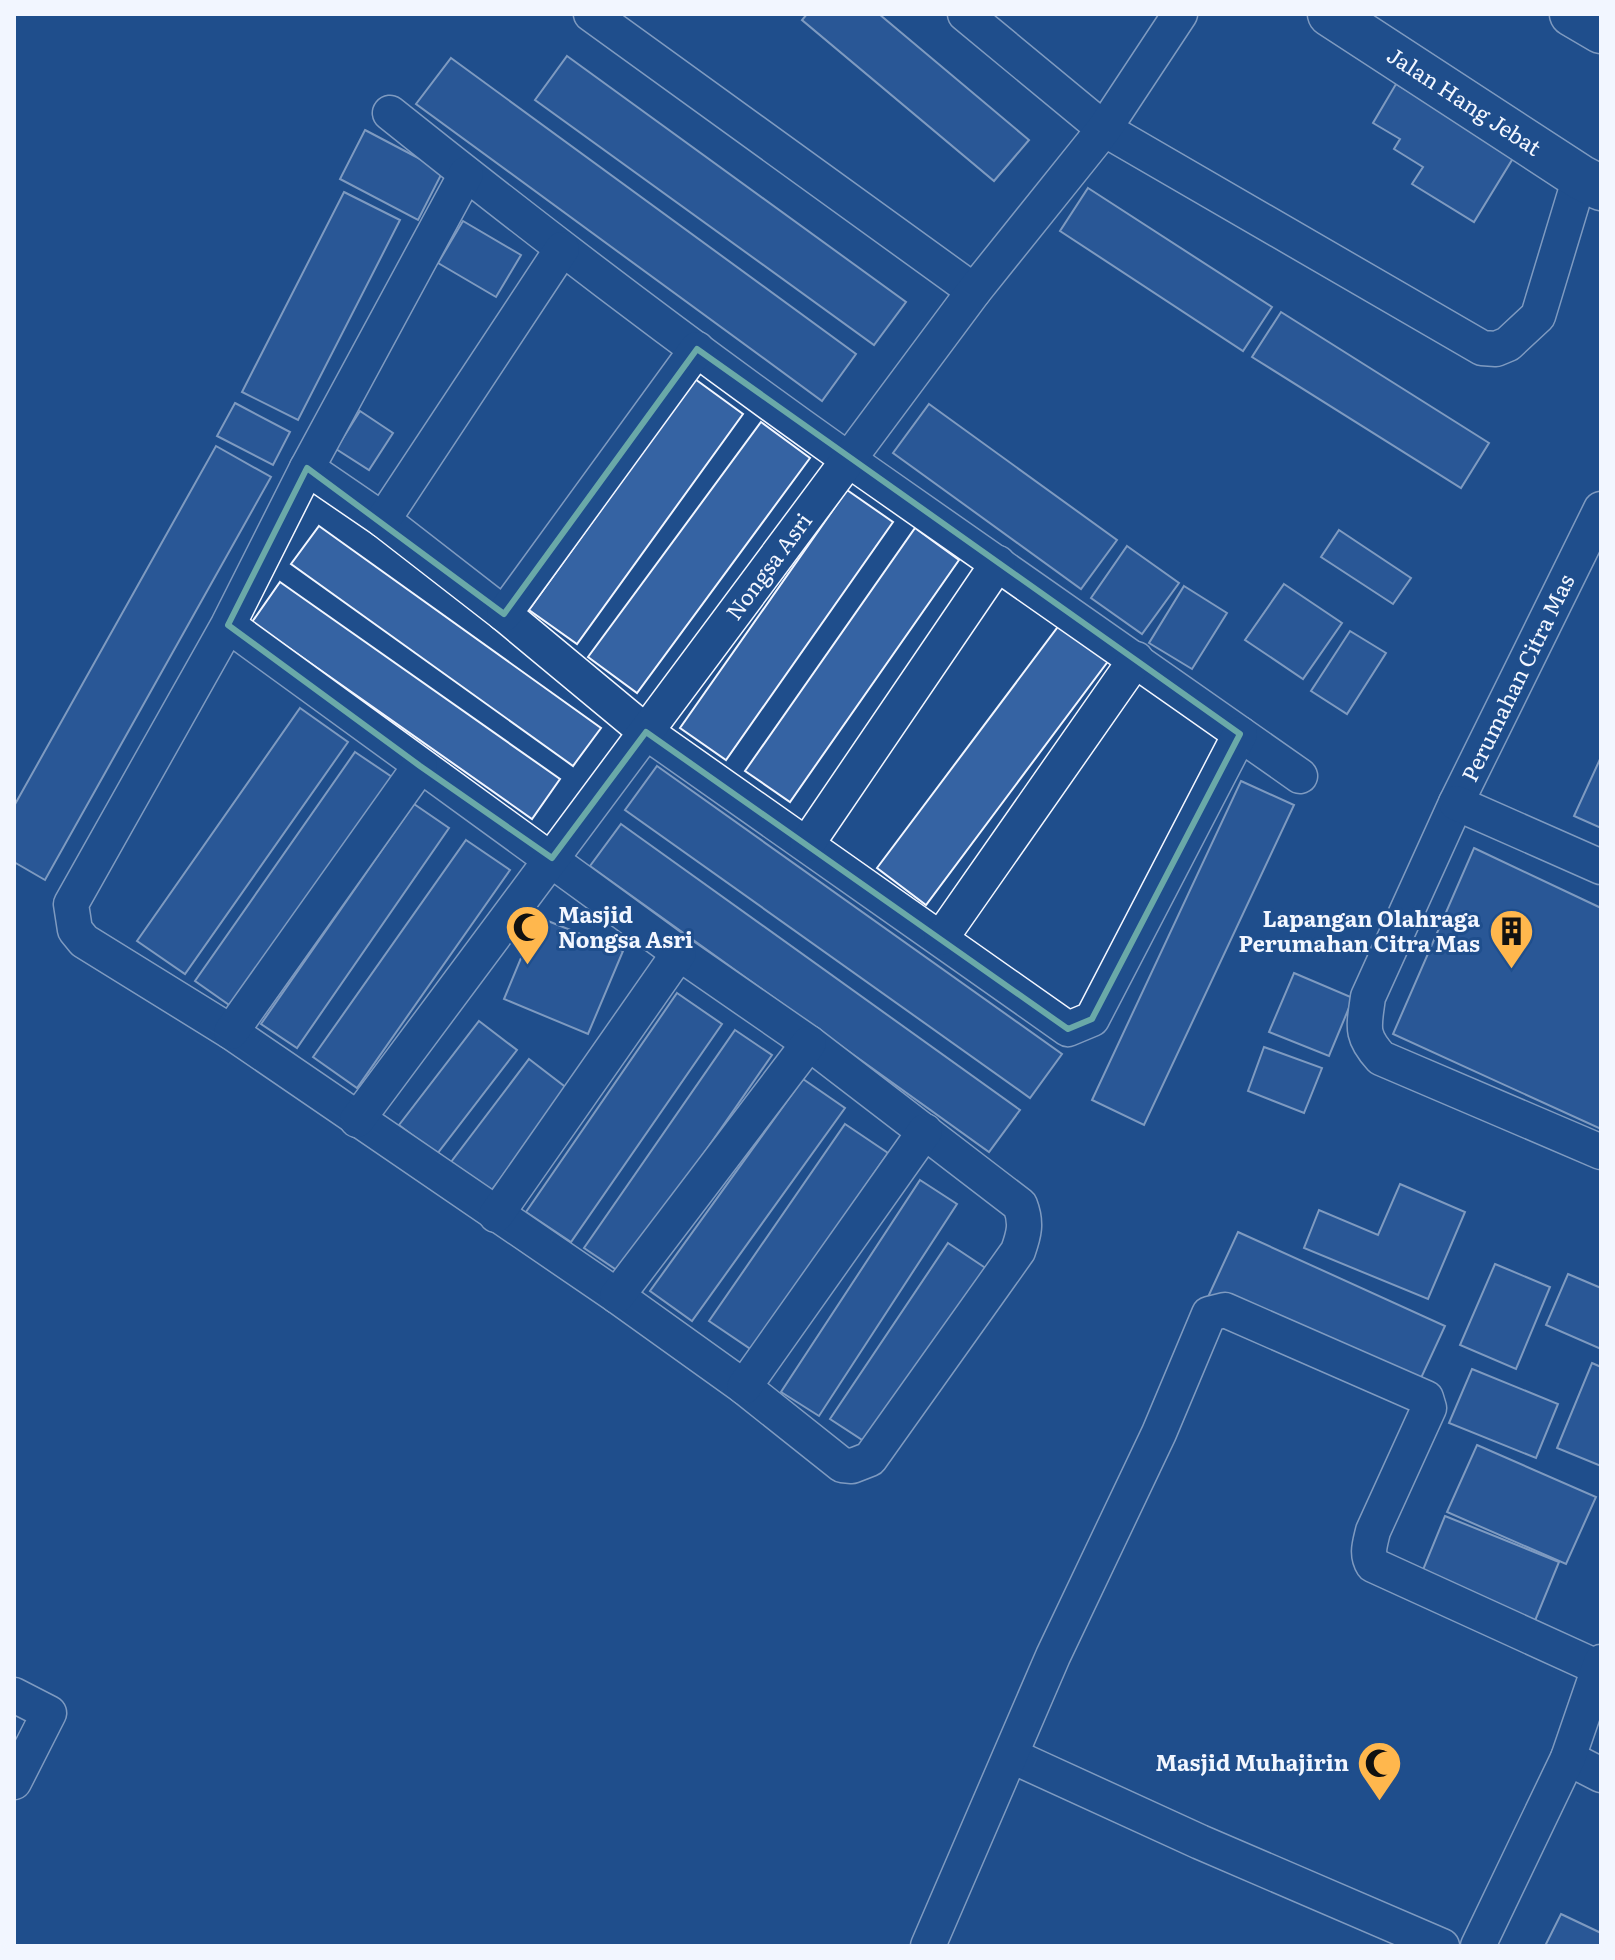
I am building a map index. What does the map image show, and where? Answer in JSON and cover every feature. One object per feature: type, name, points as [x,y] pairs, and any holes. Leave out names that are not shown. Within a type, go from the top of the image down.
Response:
[{"type":"highway","name":"Jalan Hang Jebat","points":[[1330,14],[1590,183]]},
{"type":"highway","points":[[1572,14],[1601,31]]},
{"type":"street","points":[[591,14],[974,291]]},
{"type":"street","points":[[965,14],[1104,129],[1482,348],[1496,349],[1508,344],[1538,316],[1590,183]]},
{"type":"street","name":"Nongsa Asri","points":[[357,1120],[974,291],[1104,129],[1180,14]]},
{"type":"street","points":[[390,113],[562,249],[849,460],[1300,776]]},
{"type":"street","points":[[228,625],[679,953],[809,1043],[1020,1205],[1025,1218],[1025,1233],[1018,1251],[870,1459],[842,1465],[744,1387],[617,1296],[231,1032],[84,941],[75,930],[71,904],[228,625],[307,468],[466,174]]},
{"type":"street","points":[[383,520],[562,249]]},
{"type":"street","points":[[504,614],[697,349]]},
{"type":"street","points":[[307,468],[383,520],[504,614],[646,732],[1068,1029],[1092,1019],[1240,734]]},
{"type":"street","name":"Perumahan Citra Mas","points":[[1600,513],[1456,803],[1368,997],[1364,1025],[1368,1043],[1381,1058],[1601,1152]]},
{"type":"street","points":[[807,844],[998,563]]},
{"type":"street","points":[[941,938],[1136,659]]},
{"type":"street","points":[[231,1032],[420,766]]},
{"type":"street","name":"Perumahan Citra Mas","points":[[1456,803],[1601,867]]},
{"type":"street","points":[[496,1215],[679,953]]},
{"type":"street","points":[[617,1296],[809,1043]]},
{"type":"street","points":[[744,1387],[925,1131]]},
{"type":"street","points":[[928,1946],[1053,1656],[1159,1433],[1209,1314],[1218,1310],[1239,1316],[1428,1401],[1429,1408],[1373,1531],[1368,1548],[1373,1565],[1600,1665],[1568,1758],[1478,1946]]},
{"type":"street","points":[[14,1695],[49,1713],[14,1782]]},
{"type":"street","points":[[1012,1756],[1200,1842],[1442,1946]]},
{"type":"street","points":[[1568,1758],[1601,1775]]},
{"type":"highlighted area","points":[[697,349],[1240,734],[1092,1019],[1068,1029],[646,732],[552,858],[420,766],[228,625],[307,468],[504,614]]},
{"type":"building","points":[[807,14],[879,14],[1029,140],[994,181],[802,20]]},
{"type":"building","points":[[567,56],[906,302],[874,345],[535,100]]},
{"type":"building","points":[[451,58],[856,354],[822,401],[416,104]]},
{"type":"building","points":[[1396,84],[1515,155],[1474,222],[1412,184],[1423,167],[1394,149],[1400,139],[1373,123]]},
{"type":"building","points":[[365,130],[443,171],[418,220],[340,179]]},
{"type":"building","points":[[1088,188],[1272,307],[1243,351],[1060,231]]},
{"type":"building","points":[[344,192],[400,220],[298,420],[242,392]]},
{"type":"building","points":[[463,221],[521,255],[496,297],[438,263]]},
{"type":"building","points":[[1281,312],[1489,443],[1461,488],[1252,357]]},
{"type":"building","points":[[695,379],[743,414],[577,644],[529,610]]},
{"type":"building","points":[[235,403],[290,432],[273,465],[217,436]]},
{"type":"building","points":[[929,404],[1117,540],[1081,589],[893,453]]},
{"type":"building","points":[[360,411],[393,433],[369,470],[336,449]]},
{"type":"building","points":[[761,422],[810,458],[637,693],[588,657]]},
{"type":"building","points":[[216,446],[271,477],[45,880],[14,862],[14,806]]},
{"type":"building","points":[[847,490],[893,522],[726,760],[680,728]]},
{"type":"building","points":[[319,526],[601,728],[573,766],[291,564]]},
{"type":"building","points":[[915,528],[959,560],[790,802],[745,771]]},
{"type":"building","points":[[1339,530],[1411,578],[1393,604],[1321,557]]},
{"type":"building","points":[[1127,546],[1179,583],[1142,634],[1091,598]]},
{"type":"building","points":[[280,582],[560,779],[532,819],[252,622]]},
{"type":"building","points":[[1284,584],[1342,623],[1303,679],[1245,640]]},
{"type":"building","points":[[1184,586],[1227,613],[1192,669],[1149,643]]},
{"type":"building","points":[[1060,624],[1109,660],[926,905],[877,868]]},
{"type":"building","points":[[1350,631],[1386,653],[1347,714],[1311,691]]},
{"type":"building","points":[[300,708],[348,742],[185,974],[137,941]]},
{"type":"building","points":[[355,752],[395,779],[235,1009],[195,981]]},
{"type":"building","points":[[1601,757],[1601,828],[1574,816]]},
{"type":"building","points":[[657,766],[1062,1054],[1030,1098],[625,810]]},
{"type":"building","points":[[1241,781],[1294,805],[1144,1125],[1092,1100]]},
{"type":"building","points":[[414,804],[449,828],[297,1048],[261,1024]]},
{"type":"building","points":[[621,824],[1020,1110],[989,1152],[590,866]]},
{"type":"building","points":[[466,840],[510,870],[357,1088],[313,1057]]},
{"type":"building","name":"Lapangan Olahraga Perumahan Citra Mas","points":[[1474,848],[1601,908],[1601,1129],[1393,1034]]},
{"type":"building","points":[[538,917],[623,951],[588,1034],[504,999]]},
{"type":"building","points":[[1294,973],[1353,998],[1329,1056],[1269,1032]]},
{"type":"building","points":[[677,993],[722,1024],[571,1242],[526,1212]]},
{"type":"building","points":[[479,1021],[517,1050],[437,1154],[399,1125]]},
{"type":"building","points":[[735,1030],[772,1055],[621,1273],[584,1248]]},
{"type":"building","points":[[1264,1047],[1322,1068],[1304,1113],[1248,1091]]},
{"type":"building","points":[[529,1059],[568,1089],[491,1191],[451,1162]]},
{"type":"building","points":[[803,1079],[845,1108],[692,1321],[650,1291]]},
{"type":"building","points":[[845,1124],[888,1153],[752,1350],[709,1321]]},
{"type":"building","points":[[920,1180],[957,1204],[819,1416],[781,1392]]},
{"type":"building","points":[[1400,1184],[1465,1212],[1428,1299],[1304,1248],[1319,1210],[1378,1235]]},
{"type":"building","points":[[1238,1232],[1445,1326],[1415,1391],[1208,1297]]},
{"type":"building","points":[[948,1243],[987,1269],[870,1445],[830,1419]]},
{"type":"building","points":[[1495,1264],[1550,1287],[1516,1369],[1460,1345]]},
{"type":"building","points":[[1568,1274],[1601,1288],[1601,1349],[1546,1325]]},
{"type":"building","points":[[1592,1363],[1601,1367],[1601,1466],[1557,1448]]},
{"type":"building","points":[[1472,1369],[1558,1404],[1536,1458],[1449,1423]]},
{"type":"building","points":[[1477,1445],[1596,1497],[1566,1564],[1447,1512]]},
{"type":"building","points":[[1445,1516],[1559,1562],[1532,1628],[1418,1582]]},
{"type":"building","points":[[1561,1914],[1601,1933],[1601,1946],[1545,1946]]},
{"type":"place","name":"Masjid Nongsa Asri","points":[[527,967]]},
{"type":"place","name":"Lapangan Olahraga Perumahan Citra Mas","points":[[1511,971]]},
{"type":"place","name":"Masjid Muhajirin","points":[[1380,1802]]}]
